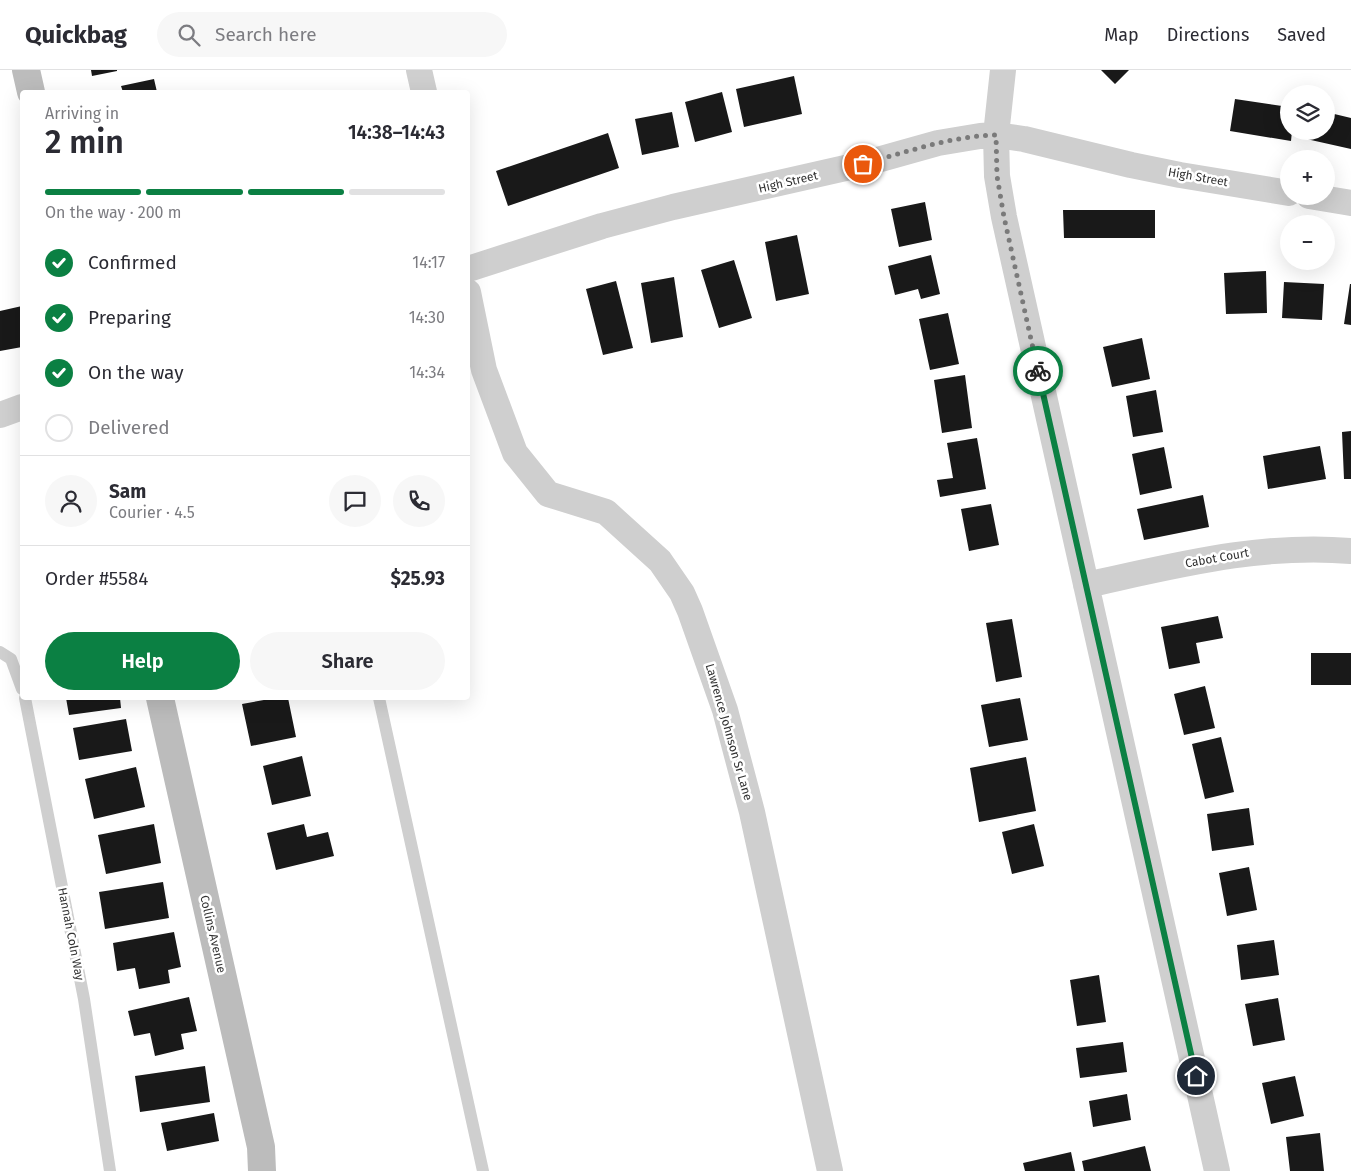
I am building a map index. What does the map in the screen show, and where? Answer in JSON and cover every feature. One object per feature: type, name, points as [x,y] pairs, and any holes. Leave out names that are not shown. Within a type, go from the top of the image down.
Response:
[{"type":"street","points":[[26,70],[31,90]]},
{"type":"street","points":[[419,70],[424,90]]},
{"type":"street","points":[[1003,70],[996,135],[997,176],[1004,217],[1217,1171]]},
{"type":"street","name":"High Street","points":[[470,268],[593,228],[673,207],[863,164],[938,144],[980,136],[996,135],[1024,138],[1131,165],[1280,192]]},
{"type":"street","points":[[1335,200],[1351,203]]},
{"type":"street","name":"Lawrence Johnson Sr Lane","points":[[470,302],[484,370],[515,453],[548,494],[606,512],[660,562],[682,593],[690,610],[725,710],[752,812],[830,1171]]},
{"type":"street","points":[[0,414],[20,408]]},
{"type":"street","name":"Cabot Court","points":[[1086,585],[1216,557],[1260,551],[1304,549],[1351,551]]},
{"type":"street","name":"Collins Avenue","points":[[160,700],[261,1147],[262,1171]]},
{"type":"lane","points":[[0,652],[11,658],[20,683]]},
{"type":"lane","name":"Hannah Coln Way","points":[[25,700],[84,998],[110,1171]]},
{"type":"lane","points":[[379,700],[483,1171]]},
{"type":"building","points":[[91,70],[117,70],[117,71],[92,76]]},
{"type":"building","points":[[1101,70],[1129,70],[1115,84]]},
{"type":"building","points":[[794,76],[802,114],[744,127],[736,89]]},
{"type":"building","points":[[154,79],[157,90],[122,90],[121,86]]},
{"type":"building","points":[[722,92],[732,132],[695,142],[685,102]]},
{"type":"building","points":[[1235,99],[1280,106],[1280,139],[1230,131]]},
{"type":"building","points":[[672,112],[679,147],[642,155],[635,119]]},
{"type":"building","points":[[1335,114],[1351,118],[1351,149],[1311,140],[1335,140]]},
{"type":"building","points":[[608,133],[619,168],[508,206],[496,171]]},
{"type":"building","points":[[925,202],[932,240],[899,247],[891,209]]},
{"type":"building","points":[[1063,210],[1155,210],[1155,238],[1064,238]]},
{"type":"building","points":[[797,235],[809,294],[776,301],[765,242]]},
{"type":"building","points":[[931,255],[940,294],[921,299],[918,289],[895,295],[888,266]]},
{"type":"building","points":[[734,260],[752,318],[719,328],[701,270]]},
{"type":"building","points":[[1266,271],[1267,313],[1226,314],[1224,273]]},
{"type":"building","points":[[674,277],[683,337],[651,343],[641,283]]},
{"type":"building","points":[[616,281],[633,348],[603,355],[586,289]]},
{"type":"building","points":[[1284,282],[1324,284],[1322,320],[1282,318]]},
{"type":"building","points":[[1351,284],[1351,325],[1344,324]]},
{"type":"building","points":[[20,306],[20,347],[0,351],[0,311]]},
{"type":"building","points":[[948,313],[959,364],[930,370],[919,319]]},
{"type":"building","points":[[1142,338],[1150,379],[1112,387],[1103,347]]},
{"type":"building","points":[[965,375],[972,428],[942,433],[934,380]]},
{"type":"building","points":[[1156,390],[1163,432],[1133,437],[1126,396]]},
{"type":"building","points":[[1351,431],[1351,479],[1344,479],[1342,432]]},
{"type":"building","points":[[977,438],[986,489],[940,497],[937,480],[953,478],[947,443]]},
{"type":"building","points":[[1320,446],[1326,479],[1268,489],[1263,456]]},
{"type":"building","points":[[1164,447],[1172,488],[1140,495],[1132,454]]},
{"type":"building","points":[[1203,495],[1209,527],[1144,540],[1137,509]]},
{"type":"building","points":[[991,504],[999,545],[969,551],[961,509]]},
{"type":"building","points":[[1218,616],[1223,638],[1196,643],[1200,663],[1169,669],[1161,627]]},
{"type":"building","points":[[1012,619],[1022,677],[996,682],[986,623]]},
{"type":"building","points":[[1311,653],[1351,653],[1351,685],[1311,685]]},
{"type":"building","points":[[1205,686],[1215,728],[1184,735],[1174,694]]},
{"type":"building","points":[[1020,698],[1028,740],[989,747],[981,705]]},
{"type":"building","points":[[66,700],[120,700],[121,708],[69,715]]},
{"type":"building","points":[[264,700],[288,700],[296,737],[251,746],[242,704]]},
{"type":"building","points":[[126,719],[132,751],[79,760],[73,728]]},
{"type":"building","points":[[1221,737],[1234,792],[1205,799],[1192,744]]},
{"type":"building","points":[[302,756],[311,796],[272,805],[263,766]]},
{"type":"building","points":[[1026,757],[1036,811],[979,822],[970,768]]},
{"type":"building","points":[[136,767],[145,807],[94,819],[85,779]]},
{"type":"building","points":[[1249,808],[1254,845],[1212,851],[1207,814]]},
{"type":"building","points":[[154,824],[161,863],[106,874],[98,835]]},
{"type":"building","points":[[304,824],[307,837],[328,832],[334,856],[276,870],[267,833]]},
{"type":"building","points":[[1034,824],[1044,866],[1012,874],[1002,832]]},
{"type":"building","points":[[1249,867],[1257,910],[1227,916],[1219,873]]},
{"type":"building","points":[[163,882],[169,918],[105,929],[99,892]]},
{"type":"building","points":[[174,932],[181,967],[168,970],[170,983],[139,989],[135,968],[117,971],[113,943]]},
{"type":"building","points":[[1274,940],[1279,975],[1241,980],[1237,945]]},
{"type":"building","points":[[1099,975],[1106,1022],[1077,1026],[1070,980]]},
{"type":"building","points":[[189,997],[197,1031],[181,1034],[184,1049],[155,1056],[150,1033],[134,1036],[128,1011]]},
{"type":"building","points":[[1278,998],[1285,1040],[1253,1046],[1245,1004]]},
{"type":"building","points":[[1123,1042],[1127,1072],[1080,1078],[1076,1048]]},
{"type":"building","points":[[205,1066],[210,1102],[140,1112],[135,1076]]},
{"type":"building","points":[[1295,1076],[1304,1116],[1271,1124],[1262,1083]]},
{"type":"building","points":[[1127,1094],[1131,1120],[1093,1127],[1089,1101]]},
{"type":"building","points":[[214,1113],[219,1141],[167,1151],[161,1123]]},
{"type":"building","points":[[1320,1133],[1324,1171],[1290,1171],[1286,1137]]},
{"type":"building","points":[[1145,1146],[1151,1171],[1084,1171],[1082,1161]]},
{"type":"building","points":[[1071,1152],[1075,1171],[1025,1171],[1023,1163]]},
{"type":"way so far","points":[[863,164],[938,144],[996,135],[997,176],[1004,217],[1038,371]]},
{"type":"route","points":[[1038,371],[1196,1076]]}]
